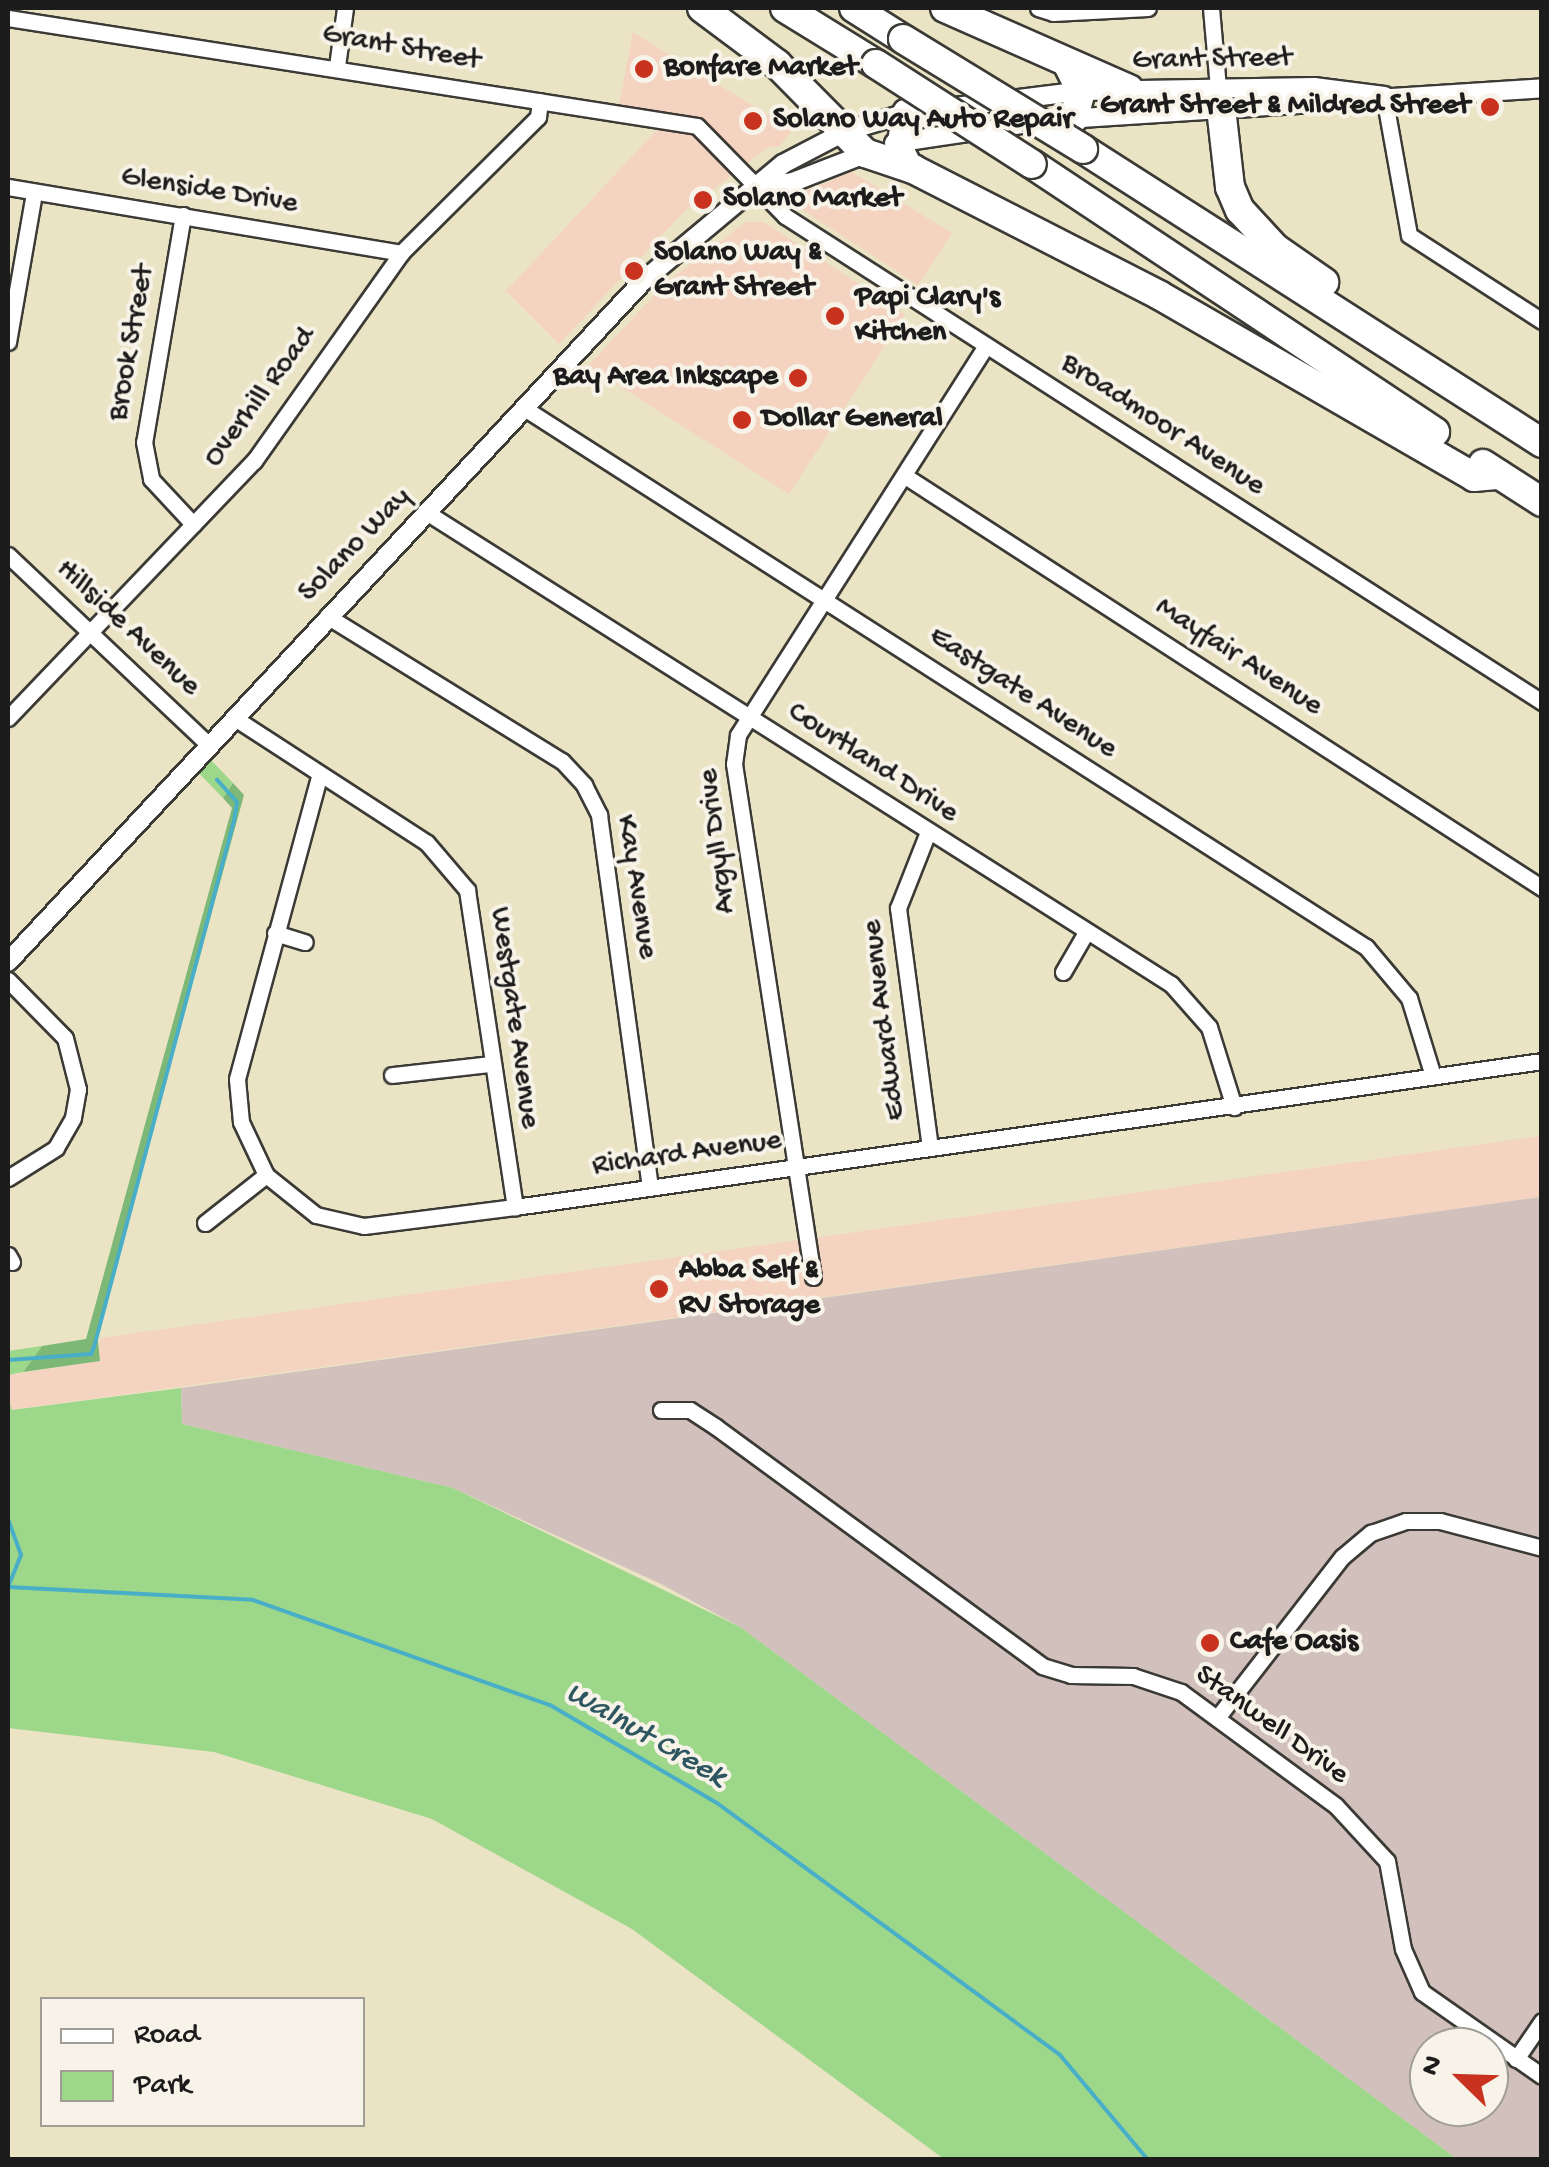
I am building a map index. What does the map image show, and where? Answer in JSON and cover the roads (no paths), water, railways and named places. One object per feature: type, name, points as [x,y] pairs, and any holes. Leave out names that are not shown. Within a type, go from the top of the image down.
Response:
[{"type":"highway","points":[[702,8],[777,64],[866,153],[904,154],[1175,304],[1474,477],[1498,475]]},
{"type":"highway","points":[[785,8],[1032,164],[1542,502]]},
{"type":"highway","points":[[854,8],[1542,444]]},
{"type":"highway","points":[[945,8],[1074,91],[1129,89]]},
{"type":"highway","points":[[1219,98],[1230,187],[1253,230],[1542,427]]},
{"type":"highway","points":[[904,154],[906,113]]},
{"type":"street","points":[[337,66],[346,8]]},
{"type":"street","points":[[1038,8],[1053,13],[1148,8]]},
{"type":"street","points":[[1211,8],[1219,98]]},
{"type":"street","name":"Grant Street","points":[[8,18],[337,66],[697,126],[762,186],[783,164],[846,131],[906,113],[1074,91],[1219,98]]},
{"type":"street","name":"Grant Street","points":[[1129,89],[1316,107],[1384,96],[1541,89]]},
{"type":"street","name":"Grant Street","points":[[904,154],[1074,91]]},
{"type":"street","points":[[1384,96],[1409,235],[1540,316]]},
{"type":"street","name":"Overhill Road","points":[[8,718],[254,461],[400,253],[538,117],[540,101]]},
{"type":"street","points":[[762,186],[792,182],[866,153]]},
{"type":"street","name":"Broadmoor Avenue","points":[[762,186],[785,216],[1542,702]]},
{"type":"street","name":"Solano Way","points":[[8,962],[232,717],[684,240],[762,186]]},
{"type":"street","name":"Glenside Drive","points":[[8,187],[400,253]]},
{"type":"street","points":[[8,342],[34,193]]},
{"type":"street","name":"Brook Street","points":[[183,214],[144,442],[151,480],[193,524]]},
{"type":"street","name":"Argyll Drive","points":[[813,1277],[793,1168],[734,764],[747,717],[826,601],[986,346]]},
{"type":"street","name":"Eastgate Avenue","points":[[524,408],[1366,947],[1409,998],[1433,1076]]},
{"type":"street","name":"Mayfair Avenue","points":[[905,476],[1542,888]]},
{"type":"street","name":"Courtland Drive","points":[[426,512],[1085,934],[1171,984],[1209,1027],[1234,1106]]},
{"type":"street","name":"Hillside Avenue","points":[[8,555],[208,744]]},
{"type":"street","name":"Kay Avenue","points":[[327,616],[562,761],[584,784],[599,816],[650,1188]]},
{"type":"street","name":"Westgate Avenue","points":[[232,717],[319,777],[427,843],[467,890],[490,1064],[515,1207]]},
{"type":"street","name":"Richard Avenue","points":[[319,777],[237,1080],[241,1122],[266,1175],[316,1215],[364,1226],[1542,1061]]},
{"type":"street","name":"Edward Avenue","points":[[928,832],[898,908],[930,1148]]},
{"type":"street","points":[[275,933],[305,942]]},
{"type":"street","points":[[1062,972],[1085,934]]},
{"type":"street","points":[[8,980],[64,1038],[78,1089],[73,1118],[56,1148],[8,1178]]},
{"type":"street","points":[[392,1075],[490,1064]]},
{"type":"street","points":[[206,1223],[266,1175]]},
{"type":"street","name":"Stanwell Drive","points":[[661,1410],[690,1410],[716,1427],[1042,1666],[1071,1675],[1153,1680],[1217,1718],[1371,1836],[1393,1876],[1402,1950],[1422,1992],[1542,2076]]},
{"type":"street","points":[[1217,1718],[1328,1574],[1371,1533],[1406,1521],[1440,1521],[1542,1548]]},
{"type":"street","points":[[1516,2059],[1542,2021]]},
{"type":"waterway","points":[[8,1360],[91,1354],[94,1347],[234,821],[237,802],[217,780]]},
{"type":"waterway","points":[[8,1519],[21,1555],[8,1587]]},
{"type":"waterway","name":"Walnut Creek","points":[[8,1587],[253,1600],[550,1705],[717,1803],[1060,2055],[1148,2160]]},
{"type":"place","name":"Bonfare Market","points":[[644,69]]},
{"type":"place","name":"Grant Street & Mildred Street","points":[[1490,107]]},
{"type":"place","name":"Solano Way Auto Repair","points":[[753,121]]},
{"type":"place","name":"Solano Market","points":[[703,200]]},
{"type":"place","name":"Solano Way & Grant Street","points":[[634,271]]},
{"type":"place","name":"Papi Clary's Kitchen","points":[[835,316]]},
{"type":"place","name":"Bay Area Inkscape","points":[[798,378]]},
{"type":"place","name":"Dollar General","points":[[742,420]]},
{"type":"place","name":"Abba Self & RV Storage","points":[[659,1289]]},
{"type":"place","name":"Cafe Oasis","points":[[1210,1643]]}]
